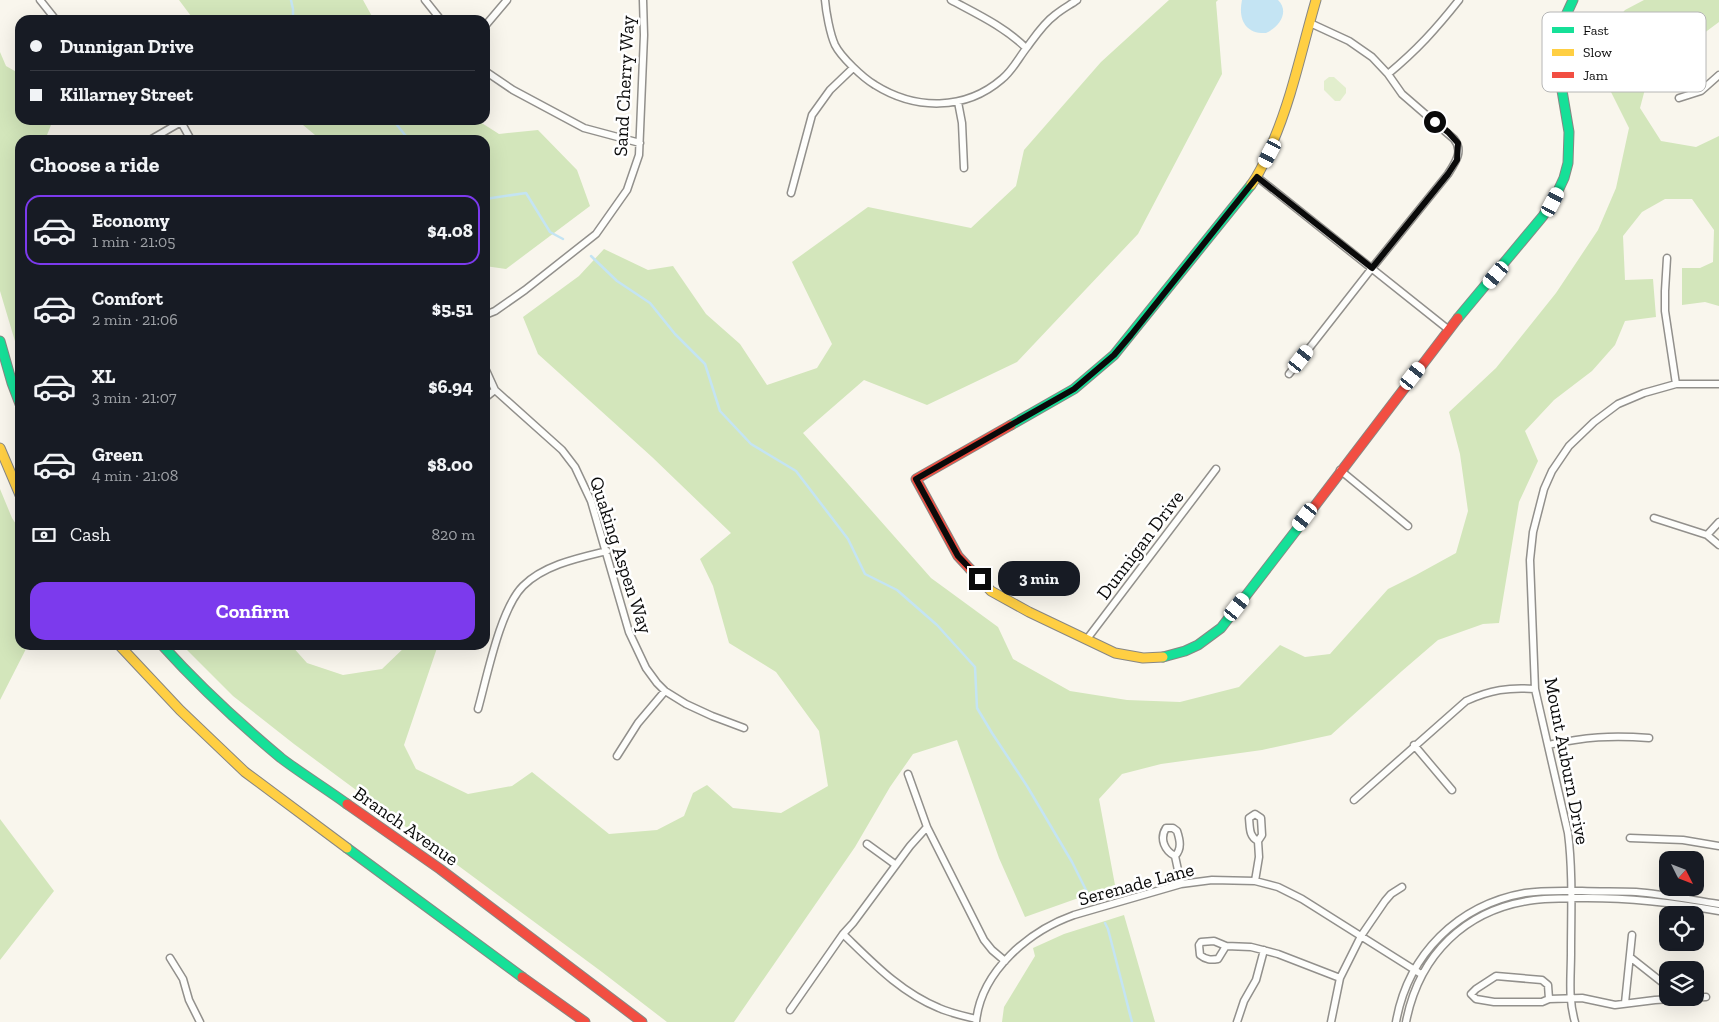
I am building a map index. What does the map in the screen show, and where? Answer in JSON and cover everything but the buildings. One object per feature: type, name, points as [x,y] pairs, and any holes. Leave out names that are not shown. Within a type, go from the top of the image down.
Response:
[{"type":"main road","points":[[1316,0],[1282,122],[1270,153],[1257,177],[1131,335],[1114,355],[1074,389],[916,479],[958,556],[990,591],[1114,653],[1129,658],[1162,657],[1191,649],[1207,640],[1221,628],[1340,470],[1449,330],[1543,216],[1556,196],[1565,176],[1568,158],[1569,132],[1563,92]]},
{"type":"main road","points":[[1567,12],[1573,0]]},
{"type":"main road","points":[[0,340],[15,391]]},
{"type":"main road","points":[[0,448],[15,482]]},
{"type":"main road","points":[[125,650],[172,702],[245,772],[585,1022]]},
{"type":"main road","name":"Branch Avenue","points":[[167,650],[215,700],[282,758],[440,869],[642,1022]]},
{"type":"street","points":[[40,0],[52,15]]},
{"type":"street","points":[[425,0],[437,15]]},
{"type":"street","points":[[490,20],[507,0]]},
{"type":"street","name":"Sand Cherry Way","points":[[490,313],[525,290],[596,234],[627,190],[639,155],[644,35],[643,0]]},
{"type":"street","points":[[825,0],[835,45],[853,68],[890,94],[910,101],[942,104],[958,102],[987,90],[1003,79],[1054,15],[1078,0]]},
{"type":"street","points":[[951,0],[992,22],[1016,38],[1026,48]]},
{"type":"street","points":[[1388,74],[1420,46],[1459,0]]},
{"type":"street","points":[[1289,374],[1448,174],[1457,160],[1459,152],[1458,143],[1402,94],[1388,74],[1372,57],[1349,41],[1310,23]]},
{"type":"street","points":[[791,193],[812,115],[830,90],[853,68]]},
{"type":"street","points":[[490,74],[513,90],[584,128],[640,142]]},
{"type":"street","points":[[1706,86],[1719,75]]},
{"type":"street","points":[[1679,98],[1697,92]]},
{"type":"street","points":[[958,102],[962,123],[964,168]]},
{"type":"street","points":[[158,135],[174,125]]},
{"type":"street","points":[[1257,177],[1449,330]]},
{"type":"street","points":[[1667,258],[1665,311],[1676,384]]},
{"type":"street","name":"Quaking Aspen Way","points":[[490,379],[495,390],[562,450],[575,467],[591,501],[607,550],[629,632],[646,668],[665,691],[686,704],[744,728]]},
{"type":"street","name":"Mount Auburn Drive","points":[[1575,1022],[1570,998],[1570,848],[1535,689],[1530,560],[1539,506],[1552,471],[1569,446],[1594,422],[1618,404],[1644,393],[1676,384],[1719,384]]},
{"type":"street","points":[[490,394],[495,390]]},
{"type":"street","name":"Dunnigan Drive","points":[[1087,639],[1216,469]]},
{"type":"street","points":[[1340,470],[1408,526]]},
{"type":"street","points":[[1654,518],[1707,535],[1719,545]]},
{"type":"street","points":[[1707,535],[1719,522]]},
{"type":"street","points":[[478,709],[501,627],[512,601],[522,587],[534,577],[553,567],[607,550]]},
{"type":"street","points":[[1354,800],[1466,701],[1488,692],[1513,687],[1535,689]]},
{"type":"street","points":[[617,756],[638,723],[665,691]]},
{"type":"street","points":[[1548,746],[1589,737],[1624,736],[1649,738]]},
{"type":"street","points":[[1414,746],[1452,790]]},
{"type":"street","points":[[908,774],[927,827],[984,940],[992,950],[1005,960]]},
{"type":"street","points":[[790,1010],[843,934],[927,827]]},
{"type":"street","points":[[1630,838],[1683,840],[1719,846]]},
{"type":"street","points":[[1255,881],[1259,857],[1258,841]]},
{"type":"street","points":[[866,844],[896,866]]},
{"type":"street","points":[[1175,856],[1181,884]]},
{"type":"street","name":"Serenade Lane","points":[[976,1020],[987,988],[1005,960],[1029,938],[1060,920],[1181,884],[1212,880],[1255,881],[1278,887],[1302,899],[1422,974]]},
{"type":"street","points":[[1331,1022],[1340,978],[1361,936],[1385,900],[1402,886]]},
{"type":"street","points":[[1396,1022],[1414,969],[1428,950],[1445,931],[1477,910],[1500,900],[1524,893],[1548,891],[1599,898],[1652,900],[1719,911]]},
{"type":"street","points":[[1406,1022],[1410,1005],[1422,974],[1438,950],[1471,922],[1504,907],[1533,900],[1571,895],[1637,892],[1719,904]]},
{"type":"street","points":[[843,934],[874,966],[907,991],[936,1007],[976,1020]]},
{"type":"street","points":[[1625,1003],[1632,935]]},
{"type":"street","points":[[1226,946],[1251,947],[1264,950],[1340,978]]},
{"type":"street","points":[[1237,1022],[1244,1001],[1256,980],[1264,950]]},
{"type":"street","points":[[1630,957],[1659,979]]},
{"type":"street","points":[[170,958],[183,979],[189,1000],[200,1022]]},
{"type":"street","points":[[1549,999],[1548,985],[1542,980],[1496,976],[1471,994],[1476,999],[1494,1002],[1542,1002],[1549,999],[1582,998],[1608,1004],[1659,1000]]},
{"type":"green space","points":[[179,0],[363,0],[371,15],[190,15]]},
{"type":"green space","points":[[1169,0],[1218,0],[1216,2],[1222,74],[1138,234],[1017,362],[927,405],[864,380],[803,433],[931,578],[998,627],[1013,659],[1070,691],[1127,700],[1180,702],[1239,687],[1280,645],[1305,657],[1330,654],[1388,589],[1456,553],[1468,511],[1460,454],[1449,412],[1496,368],[1556,293],[1598,230],[1616,188],[1629,128],[1611,92],[1644,92],[1640,108],[1661,141],[1696,147],[1719,136],[1719,306],[1705,302],[1682,305],[1682,268],[1700,268],[1713,262],[1714,230],[1692,199],[1665,199],[1642,212],[1623,236],[1625,280],[1653,279],[1656,317],[1625,321],[1615,345],[1592,371],[1554,400],[1525,431],[1538,461],[1519,502],[1499,623],[1483,624],[1438,640],[1331,735],[1262,750],[1161,764],[1122,774],[1099,799],[1115,885],[1025,917],[999,858],[957,740],[913,754],[890,787],[855,847],[734,1022],[667,1022],[294,744],[233,696],[187,650],[295,650],[307,663],[343,675],[382,669],[402,650],[436,650],[404,745],[416,769],[468,794],[512,786],[532,772],[609,834],[657,830],[684,816],[693,793],[707,785],[733,808],[781,813],[828,786],[819,731],[776,672],[729,643],[713,586],[700,559],[731,533],[652,457],[538,354],[523,317],[579,276],[604,249],[648,270],[673,266],[706,314],[740,344],[767,385],[817,368],[832,344],[792,262],[868,207],[971,228],[1016,186],[1024,150],[1101,62]]},
{"type":"green space","points":[[1644,0],[1719,0],[1719,22],[1706,32],[1706,12],[1623,12]]},
{"type":"green space","points":[[0,52],[6,66],[15,71],[15,125],[51,125],[47,135],[15,135],[15,341],[0,291]]},
{"type":"green space","points":[[1329,77],[1334,77],[1346,88],[1346,93],[1340,101],[1335,101],[1324,90],[1324,81]]},
{"type":"green space","points":[[303,125],[485,125],[499,134],[538,130],[577,170],[590,206],[506,269],[490,267],[490,135],[315,135]]},
{"type":"green space","points":[[0,489],[15,522],[15,650],[25,650],[0,700]]},
{"type":"green space","points":[[0,819],[54,891],[0,960]]},
{"type":"green space","points":[[1124,915],[1155,1022],[1002,1022],[1004,1007],[1035,956],[1033,948],[1064,934]]},
{"type":"water","points":[[1242,0],[1278,0],[1283,9],[1279,23],[1266,33],[1259,33],[1248,28],[1242,19]]},
{"type":"waterway","points":[[291,0],[293,15]]},
{"type":"waterway","points":[[397,125],[405,135]]},
{"type":"waterway","points":[[490,198],[526,193],[550,232],[563,239]]},
{"type":"waterway","points":[[591,256],[617,281],[650,303],[675,334],[705,364],[720,411],[751,444],[796,471],[848,539],[865,574],[897,590],[937,625],[975,667],[977,708],[1027,786],[1072,862],[1089,896]]},
{"type":"waterway","points":[[1105,923],[1132,1022]]},
{"type":"traffic: fast","points":[[1567,12],[1573,0]]},
{"type":"traffic: fast","points":[[1458,318],[1543,216],[1564,178],[1568,163],[1569,132],[1562,92]]},
{"type":"traffic: fast","points":[[1011,425],[1074,389],[1114,355],[1251,185]]},
{"type":"traffic: fast","points":[[0,341],[15,391]]},
{"type":"traffic: fast","points":[[1163,657],[1198,645],[1221,628],[1301,524]]},
{"type":"traffic: fast","points":[[167,650],[205,690],[265,745],[347,804]]},
{"type":"traffic: fast","points":[[347,848],[522,977]]},
{"type":"traffic: slow","points":[[1251,185],[1265,160],[1279,127],[1316,0]]},
{"type":"traffic: slow","points":[[0,448],[15,483]]},
{"type":"traffic: slow","points":[[970,569],[991,591],[1029,612],[1115,653],[1143,658],[1163,657]]},
{"type":"traffic: slow","points":[[124,650],[180,710],[245,772],[347,848]]},
{"type":"traffic: jam","points":[[1301,524],[1458,318]]},
{"type":"traffic: jam","points":[[970,569],[958,556],[916,479],[1011,425]]},
{"type":"traffic: jam","points":[[347,804],[440,869],[642,1022]]},
{"type":"traffic: jam","points":[[522,977],[585,1022]]},
{"type":"route","points":[[980,579],[958,556],[916,479],[1074,389],[1114,355],[1257,177],[1372,268],[1448,174],[1457,160],[1459,152],[1458,143],[1435,122]]}]
